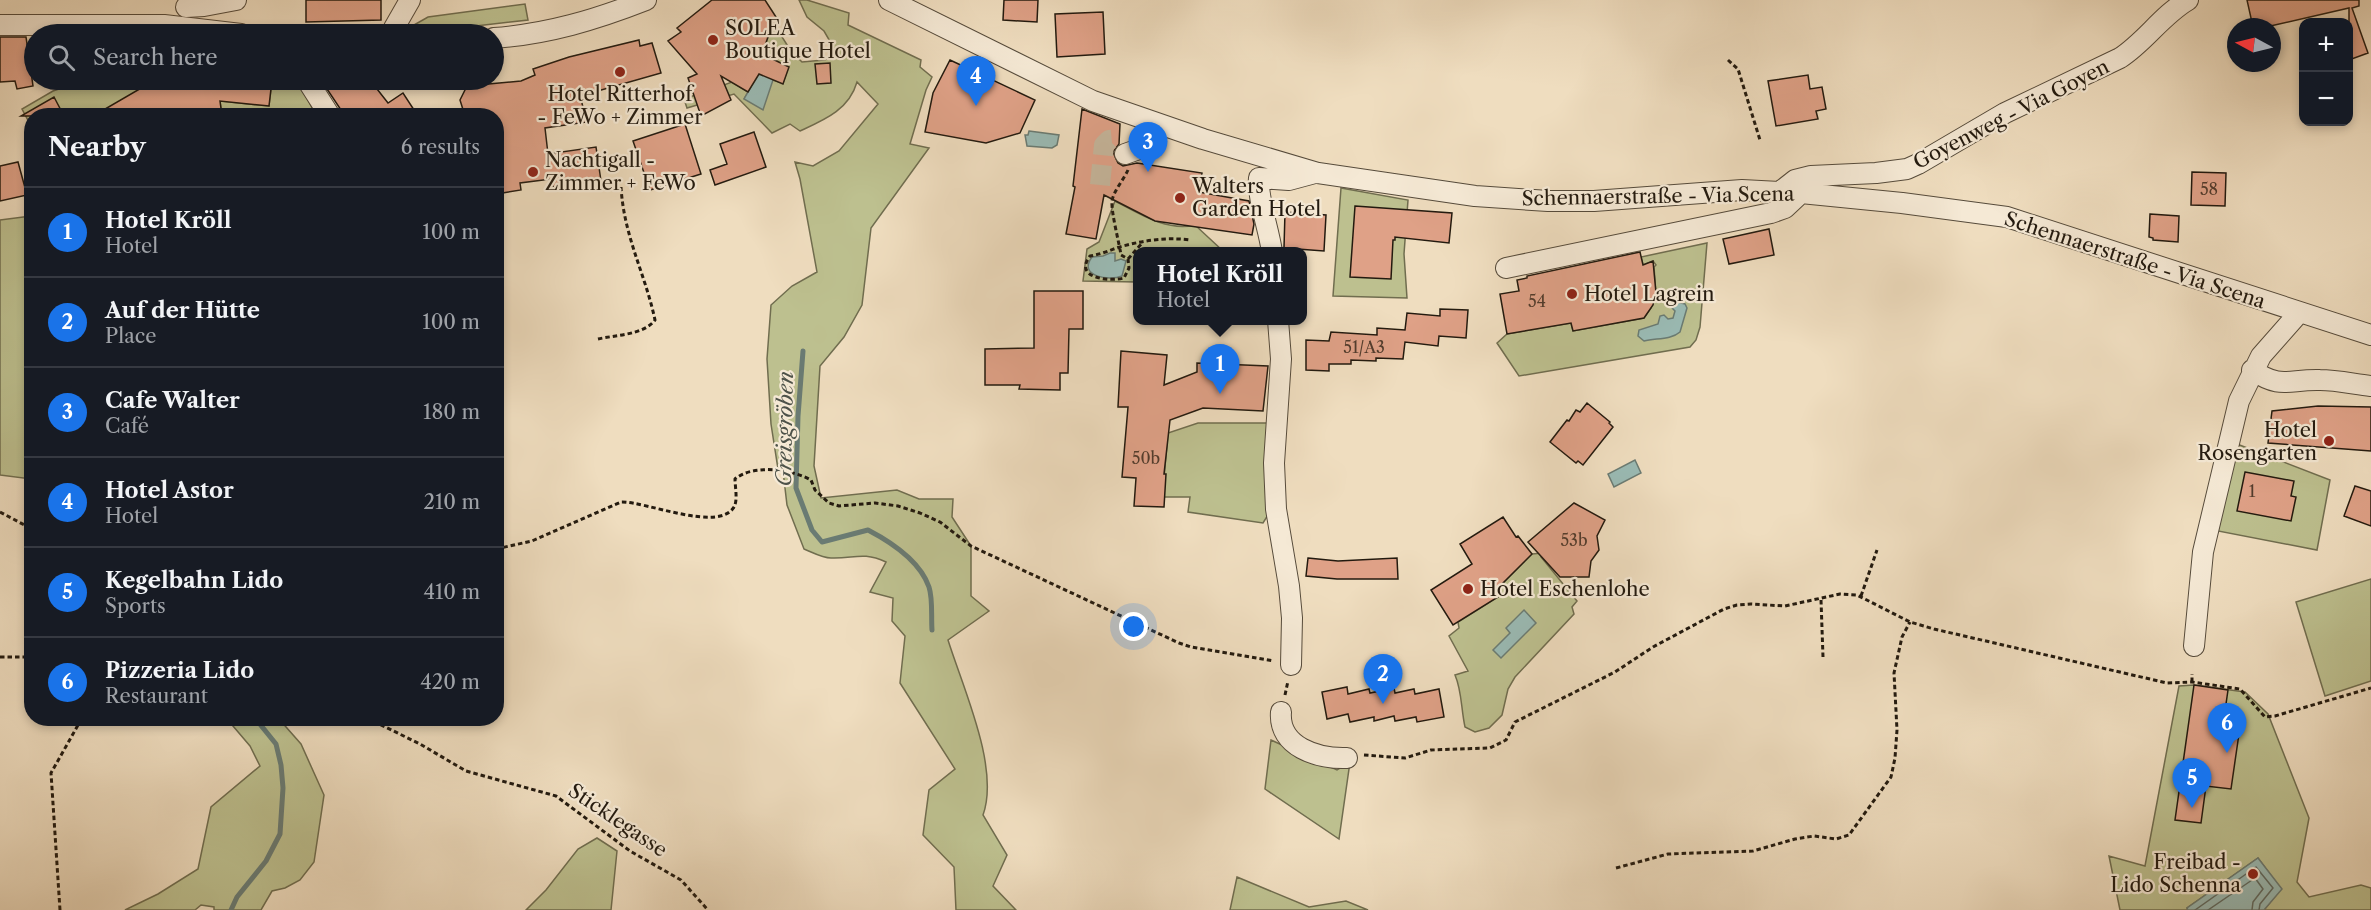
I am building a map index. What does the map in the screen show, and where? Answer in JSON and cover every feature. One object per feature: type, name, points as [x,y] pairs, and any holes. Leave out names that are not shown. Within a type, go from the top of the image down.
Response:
[{"type":"street","points":[[0,25],[184,11],[236,0]]},
{"type":"street","points":[[396,24],[410,0]]},
{"type":"street","points":[[504,37],[548,32],[603,17],[646,0]]},
{"type":"street","name":"Schennaerstraße - Via Scena","points":[[889,0],[1093,101],[1203,139],[1318,173],[1464,194],[1548,201],[1594,201],[1724,190],[1791,192],[1902,203],[2007,217],[2371,335]]},
{"type":"street","name":"Goyenweg - Via Goyen","points":[[1506,267],[1771,213],[1785,208],[1795,180],[1811,176],[1892,172],[1918,164],[2005,113],[2120,58],[2133,49],[2165,16],[2188,0]]},
{"type":"street","points":[[184,11],[216,24]]},
{"type":"street","points":[[314,90],[325,108]]},
{"type":"street","points":[[1129,158],[1153,144]]},
{"type":"street","points":[[1271,247],[1258,188],[1259,178],[1289,180],[1318,173]]},
{"type":"street","points":[[2194,646],[2203,552],[2239,400],[2261,356],[2299,313]]},
{"type":"street","points":[[1278,325],[1281,359],[1274,464],[1276,509],[1292,618],[1291,665]]},
{"type":"street","points":[[2252,370],[2265,379],[2279,384],[2319,380],[2371,386]]},
{"type":"street","points":[[1281,712],[1283,732],[1292,742],[1313,754],[1347,758]]},
{"type":"path","points":[[1728,60],[1738,69],[1760,140]]},
{"type":"path","points":[[1128,259],[1121,255],[1112,200],[1129,158]]},
{"type":"path","points":[[598,339],[641,330],[651,326],[655,320],[623,217],[621,187]]},
{"type":"path","points":[[1133,253],[1128,259],[1129,268],[1124,278],[1118,280],[1096,279],[1090,276],[1086,269],[1086,261],[1090,256],[1103,254],[1120,247],[1172,237],[1191,240]]},
{"type":"path","points":[[1139,247],[1144,241]]},
{"type":"path","points":[[504,547],[532,541],[621,502],[633,502],[693,517],[712,517],[733,509],[736,502],[735,479],[741,474],[778,469],[811,480],[821,498],[829,503],[839,506],[875,503],[898,506],[920,513],[940,522],[971,546],[1179,643],[1291,665],[1281,712]]},
{"type":"path","points":[[0,512],[24,525]]},
{"type":"path","points":[[1861,596],[1877,550]]},
{"type":"path","points":[[1347,758],[1366,755],[1405,758],[1431,750],[1490,748],[1506,740],[1515,722],[1615,672],[1653,647],[1707,618],[1737,605],[1785,606],[1821,600],[1840,594],[1861,596],[1910,621],[1934,630],[2167,683],[2192,682],[2240,689],[2265,717],[2371,688]]},
{"type":"path","points":[[1821,600],[1823,657]]},
{"type":"path","points":[[1616,868],[1668,854],[1752,851],[1795,839],[1814,836],[1836,839],[1849,835],[1891,777],[1897,730],[1894,674],[1902,637],[1910,621]]},
{"type":"path","points":[[0,657],[24,657]]},
{"type":"path","points":[[2192,674],[2192,682]]},
{"type":"path","points":[[60,910],[51,773],[77,726]]},
{"type":"path","name":"Sticklegasse","points":[[383,726],[466,771],[556,796],[630,851],[681,880],[708,910]]},
{"type":"green space","points":[[799,0],[807,0],[849,13],[848,25],[921,60],[920,67],[932,77],[910,144],[929,148],[871,228],[862,305],[844,337],[820,366],[814,466],[821,498],[897,490],[919,499],[953,499],[952,517],[971,546],[971,596],[989,611],[948,640],[978,728],[983,752],[987,775],[987,796],[983,815],[1007,855],[993,886],[1016,910],[956,910],[954,867],[923,835],[929,790],[955,769],[900,683],[905,636],[892,621],[893,598],[870,592],[886,562],[864,556],[828,558],[804,549],[787,505],[783,471],[778,469],[771,424],[767,359],[771,305],[792,286],[817,272],[795,162],[813,166],[839,151],[878,104],[857,82],[842,107],[826,118],[800,131],[790,124],[772,133],[734,94],[687,108],[684,99],[732,82],[748,92],[744,99],[773,80],[783,83],[788,68],[766,56],[767,40],[775,26],[791,51],[802,62],[824,60],[838,55],[824,31],[807,17]]},
{"type":"green space","points":[[525,4],[528,20],[493,24],[416,24],[428,17]]},
{"type":"green space","points":[[172,90],[175,108],[24,108],[24,113],[22,109],[53,91]]},
{"type":"green space","points":[[271,90],[302,90],[312,108],[221,108],[220,101],[269,106]]},
{"type":"green space","points":[[1341,188],[1408,200],[1404,254],[1407,298],[1333,296]]},
{"type":"green space","points":[[1115,201],[1163,224],[1195,225],[1219,247],[1133,247],[1133,282],[1083,281],[1087,249],[1099,242]]},
{"type":"green space","points":[[24,217],[24,478],[0,475],[0,220]]},
{"type":"green space","points":[[1707,243],[1700,327],[1696,340],[1690,347],[1519,376],[1497,343],[1507,334],[1571,323],[1573,331],[1644,318],[1651,308],[1647,297],[1655,297],[1656,294],[1654,267],[1656,265],[1653,261],[1643,265],[1641,257]]},
{"type":"green space","points":[[1198,423],[1272,423],[1268,515],[1263,523],[1188,512],[1190,497],[1164,497],[1168,433]]},
{"type":"green space","points":[[2237,444],[2330,480],[2317,550],[2218,531]]},
{"type":"green space","points":[[1543,553],[1541,557],[1577,601],[1572,607],[1574,614],[1515,677],[1508,689],[1502,715],[1489,728],[1475,732],[1465,727],[1455,675],[1468,671],[1449,636],[1459,628],[1458,622],[1498,597],[1496,590],[1532,554]]},
{"type":"green space","points":[[2371,579],[2371,681],[2325,696],[2296,602]]},
{"type":"green space","points":[[2194,685],[2245,692],[2268,714],[2309,818],[2297,882],[2309,897],[2361,885],[2371,888],[2371,910],[2264,910],[2281,889],[2258,858],[2187,908],[2188,910],[2120,910],[2109,856],[2145,866],[2179,686]]},
{"type":"green space","points":[[233,726],[285,726],[301,744],[324,795],[314,862],[300,880],[285,888],[272,891],[261,910],[214,910],[214,907],[201,905],[195,910],[125,910],[158,894],[198,869],[211,807],[260,766],[250,746]]},
{"type":"green space","points":[[1271,740],[1337,770],[1350,762],[1339,839],[1265,789]]},
{"type":"green space","points":[[597,838],[617,851],[611,910],[526,910],[546,890],[578,849]]},
{"type":"green space","points":[[1237,877],[1309,907],[1346,901],[1368,910],[1230,910]]},
{"type":"water","points":[[763,66],[776,71],[763,110],[744,99]]},
{"type":"water","points":[[1029,131],[1059,135],[1057,145],[1052,148],[1027,146],[1025,135],[1028,135]]},
{"type":"water","points":[[1115,253],[1115,261],[1121,259],[1126,261],[1122,276],[1110,278],[1092,273],[1088,264],[1092,257]]},
{"type":"water","points":[[1677,302],[1685,304],[1687,308],[1680,332],[1668,338],[1644,341],[1638,336],[1639,330],[1658,324],[1660,316],[1673,318],[1675,311],[1672,308]]},
{"type":"water","points":[[1635,460],[1641,473],[1614,487],[1608,474]]},
{"type":"water","points":[[1524,610],[1536,623],[1501,658],[1493,650],[1510,633],[1506,628]]},
{"type":"water","name":"Freibad - Lido Schenna","points":[[2258,858],[2282,889],[2264,910],[2188,910],[2187,908]]},
{"type":"building","points":[[306,0],[381,0],[381,20],[306,22]]},
{"type":"building","points":[[712,0],[765,0],[776,17],[775,26],[769,34],[762,54],[789,67],[783,84],[759,74],[748,92],[721,76],[731,100],[701,116],[688,78],[697,74],[668,41],[681,32],[677,28]]},
{"type":"building","points":[[1004,0],[1038,0],[1037,22],[1003,20]]},
{"type":"building","points":[[2247,0],[2359,0],[2359,6],[2352,8],[2368,53],[2353,59],[2353,18],[2349,18],[2349,8],[2281,24],[2281,18],[2251,18]]},
{"type":"building","points":[[1103,12],[1105,54],[1057,57],[1055,14]]},
{"type":"building","points":[[0,37],[24,37],[24,88],[17,89],[15,81],[0,82]]},
{"type":"building","points":[[639,40],[640,46],[652,43],[661,73],[580,96],[587,122],[545,128],[548,154],[596,147],[601,181],[553,187],[551,179],[520,183],[521,190],[504,193],[504,108],[462,108],[460,100],[465,90],[504,90],[504,83],[521,81],[535,75],[533,69],[569,57]]},
{"type":"building","points":[[950,60],[1035,100],[1020,133],[986,143],[925,132],[933,93]]},
{"type":"building","points":[[830,63],[831,83],[817,84],[815,64]]},
{"type":"building","points":[[1808,75],[1810,89],[1822,87],[1826,109],[1816,111],[1818,119],[1776,126],[1768,81]]},
{"type":"building","points":[[138,90],[271,90],[269,106],[220,101],[221,108],[107,108]]},
{"type":"building","points":[[328,90],[378,90],[388,103],[403,93],[413,108],[340,108]]},
{"type":"building","points":[[54,97],[60,108],[35,108]]},
{"type":"building","points":[[1082,109],[1120,124],[1119,144],[1113,152],[1118,163],[1123,166],[1137,163],[1202,173],[1198,192],[1249,201],[1254,224],[1252,235],[1155,221],[1104,195],[1096,239],[1066,234],[1075,187],[1073,186]]},
{"type":"building","points":[[685,124],[701,174],[650,190],[633,141]]},
{"type":"building","points":[[754,132],[766,167],[715,185],[710,170],[727,164],[720,144]]},
{"type":"building","points":[[18,162],[24,184],[24,196],[0,201],[0,166]]},
{"type":"building","points":[[2192,172],[2226,173],[2225,206],[2191,205]]},
{"type":"building","points":[[1355,206],[1452,213],[1449,243],[1395,237],[1391,279],[1350,277]]},
{"type":"building","points":[[1285,212],[1326,215],[1324,251],[1307,250],[1307,247],[1284,247]]},
{"type":"building","points":[[2150,214],[2179,216],[2178,242],[2153,240],[2149,237]]},
{"type":"building","points":[[1769,229],[1774,255],[1729,264],[1723,239]]},
{"type":"building","points":[[1640,252],[1643,265],[1653,261],[1656,293],[1653,305],[1644,318],[1573,331],[1571,323],[1507,334],[1500,294],[1519,291],[1517,280]]},
{"type":"building","points":[[1034,291],[1083,291],[1083,329],[1069,329],[1068,373],[1060,373],[1060,390],[1019,389],[1020,385],[985,385],[985,349],[1034,348]]},
{"type":"building","points":[[1440,309],[1468,310],[1466,338],[1439,336],[1438,346],[1405,342],[1403,359],[1351,360],[1351,364],[1329,364],[1329,371],[1306,370],[1306,340],[1329,341],[1331,332],[1377,335],[1377,328],[1405,330],[1407,313],[1440,316]]},
{"type":"building","points":[[1121,351],[1167,355],[1164,385],[1197,372],[1197,363],[1268,366],[1263,411],[1203,408],[1170,420],[1164,474],[1166,474],[1164,507],[1134,506],[1136,478],[1122,477],[1128,407],[1118,407]]},
{"type":"building","points":[[1587,403],[1613,427],[1583,465],[1578,461],[1576,463],[1550,442],[1576,410],[1580,412]]},
{"type":"building","points":[[2318,406],[2371,407],[2371,451],[2268,443],[2272,411]]},
{"type":"building","points":[[2245,472],[2294,481],[2291,496],[2296,497],[2291,521],[2237,511]]},
{"type":"building","points":[[2355,486],[2371,491],[2371,526],[2344,516]]},
{"type":"building","points":[[1574,503],[1605,520],[1597,536],[1599,550],[1591,561],[1589,577],[1560,577],[1528,542]]},
{"type":"building","points":[[1503,517],[1516,537],[1518,536],[1532,554],[1496,590],[1498,597],[1453,625],[1431,590],[1472,564],[1460,544]]},
{"type":"building","points":[[1308,558],[1338,561],[1397,558],[1398,579],[1337,579],[1306,576]]},
{"type":"building","points":[[2194,685],[2228,690],[2225,711],[2242,713],[2231,789],[2206,786],[2201,823],[2175,820]]},
{"type":"building","points":[[1347,687],[1348,694],[1369,689],[1370,693],[1394,688],[1395,693],[1414,689],[1415,694],[1439,689],[1444,717],[1417,722],[1416,717],[1395,721],[1394,716],[1374,721],[1374,717],[1350,722],[1348,714],[1327,719],[1322,692]]},
{"type":"waterway","name":"Greisgröben","points":[[803,351],[796,488],[812,530],[822,542],[868,530],[904,553],[919,569],[929,587],[932,630]]},
{"type":"waterway","points":[[231,910],[237,897],[266,861],[280,834],[283,788],[281,765],[276,744],[261,726]]},
{"type":"tunnel","points":[[1100,185],[1104,145],[1109,140],[1119,139]]},
{"type":"place","name":"SOLEA Boutique Hotel","points":[[713,40]]},
{"type":"place","name":"Hotel Ritterhof - FeWo + Zimmer","points":[[620,72]]},
{"type":"place","name":"Hotel Astor","points":[[976,106]]},
{"type":"place","name":"Nachtigall - Zimmer + FeWo","points":[[533,172]]},
{"type":"place","name":"Cafe Walter","points":[[1148,172]]},
{"type":"place","name":"Walters Garden Hotel","points":[[1180,198]]},
{"type":"place","name":"Hotel Lagrein","points":[[1572,294]]},
{"type":"place","name":"Hotel Kröll","points":[[1220,394]]},
{"type":"place","name":"Hotel Rosengarten","points":[[2329,441]]},
{"type":"place","name":"Hotel Eschenlohe","points":[[1468,589]]},
{"type":"place","name":"Auf der Hütte","points":[[1383,704]]},
{"type":"place","name":"Pizzeria Lido","points":[[2227,753]]},
{"type":"place","name":"Kegelbahn Lido","points":[[2192,808]]},
{"type":"place","name":"Freibad - Lido Schenna","points":[[2253,874]]}]
